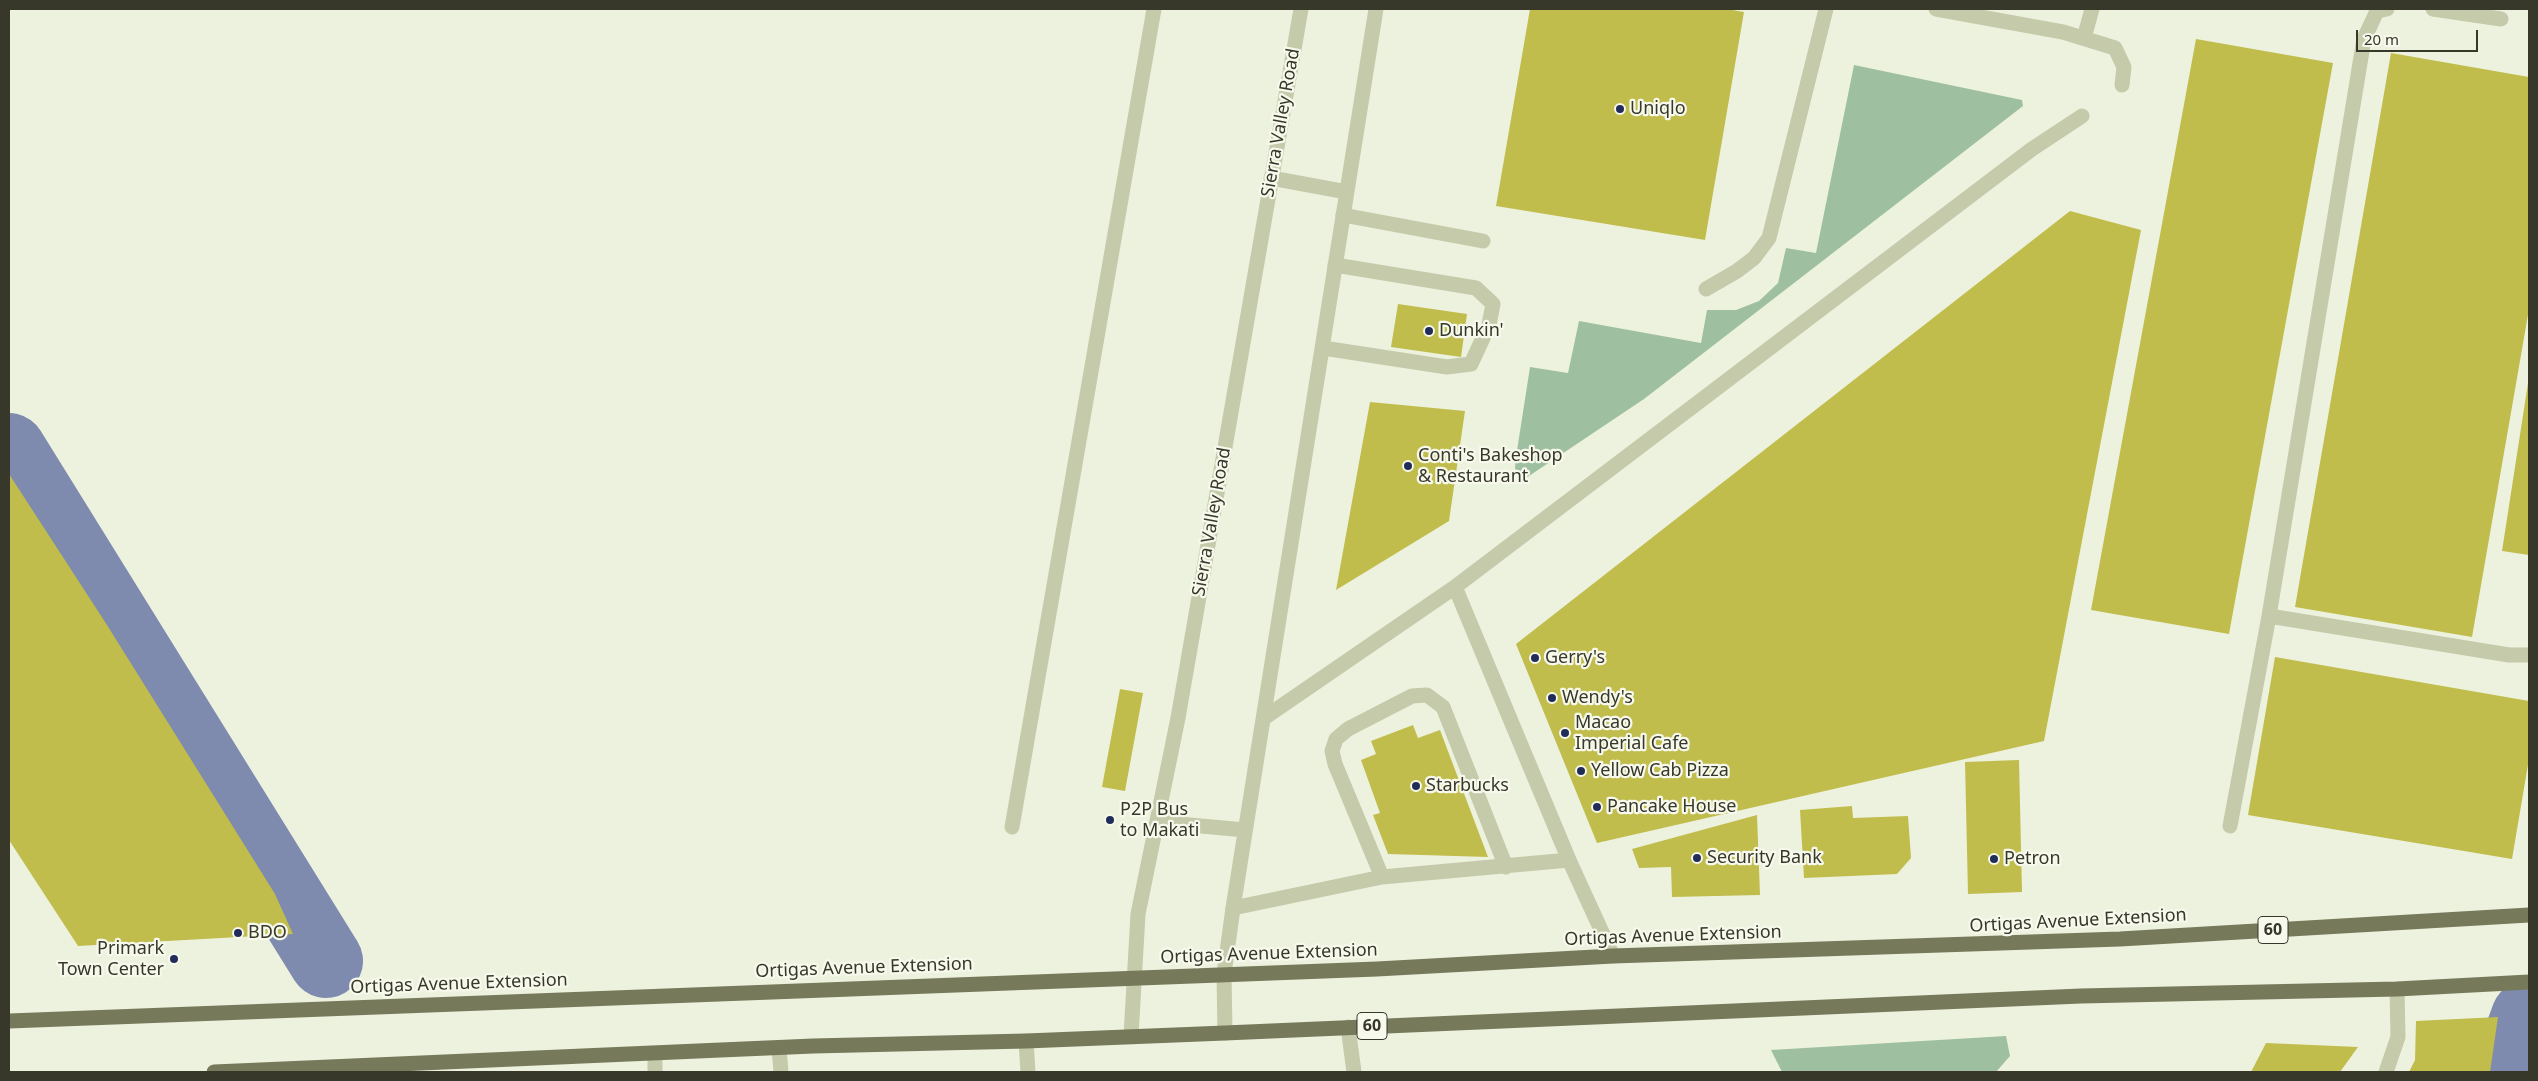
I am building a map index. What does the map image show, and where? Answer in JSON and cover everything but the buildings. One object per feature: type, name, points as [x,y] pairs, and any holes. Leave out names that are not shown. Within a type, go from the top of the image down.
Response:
[{"type":"main road","name":"Ortigas Avenue Extension","points":[[9,1021],[1224,974],[1613,956],[2120,939],[2529,914]]},
{"type":"main road","name":"60","points":[[214,1072],[258,1072],[779,1048],[1225,1033],[2081,996],[2398,989],[2529,982]]},
{"type":"street","points":[[1012,827],[1154,9]]},
{"type":"street","name":"Sierra Valley Road","points":[[1131,1036],[1138,914],[1178,718],[1301,9]]},
{"type":"street","points":[[1225,1033],[1224,974],[1233,908],[1376,9]]},
{"type":"street","points":[[1706,289],[1737,271],[1754,258],[1769,238],[1826,9]]},
{"type":"street","points":[[1936,9],[2063,32],[2115,48],[2124,67],[2122,85]]},
{"type":"street","points":[[2084,38],[2092,9]]},
{"type":"street","points":[[2230,826],[2269,616],[2364,39],[2377,11],[2387,9]]},
{"type":"street","points":[[2433,9],[2501,19]]},
{"type":"street","points":[[1264,718],[1455,587],[2032,149],[2082,116]]},
{"type":"street","points":[[1271,178],[1347,192]]},
{"type":"street","points":[[1343,214],[1483,241]]},
{"type":"street","points":[[1323,348],[1447,367],[1471,364],[1489,324],[1493,304],[1476,288],[1336,265]]},
{"type":"street","points":[[1455,587],[1569,860],[1613,956]]},
{"type":"street","points":[[2269,616],[2509,655],[2529,655]]},
{"type":"street","points":[[1382,877],[1335,764],[1332,752],[1336,739],[1348,729],[1412,696],[1427,695],[1444,707],[1506,867]]},
{"type":"street","points":[[1157,822],[1245,830]]},
{"type":"street","points":[[1233,908],[1382,877],[1569,860]]},
{"type":"street","points":[[2386,1072],[2398,1037],[2398,989]]},
{"type":"street","points":[[1348,1027],[1354,1072]]},
{"type":"street","points":[[1026,1041],[1028,1072]]},
{"type":"street","points":[[779,1048],[781,1072]]},
{"type":"street","points":[[655,1054],[655,1072]]},
{"type":"green space","points":[[1854,65],[2022,100],[2023,106],[1644,399],[1520,482],[1515,468],[1530,367],[1568,373],[1579,321],[1701,343],[1707,310],[1736,310],[1759,301],[1778,283],[1786,248],[1816,253]]},
{"type":"green space","points":[[2006,1036],[2010,1056],[1996,1072],[1782,1072],[1771,1050]]},
{"type":"waterway","points":[[9,450],[326,961]]},
{"type":"waterway","points":[[2508,1072],[2528,1017]]},
{"type":"place","name":"Uniqlo","points":[[1620,109]]},
{"type":"place","name":"Dunkin'","points":[[1429,331]]},
{"type":"place","name":"Conti's Bakeshop & Restaurant","points":[[1408,466]]},
{"type":"place","name":"Gerry's","points":[[1535,658]]},
{"type":"place","name":"Wendy's","points":[[1552,698]]},
{"type":"place","name":"Macao Imperial Cafe","points":[[1565,733]]},
{"type":"place","name":"Yellow Cab Pizza","points":[[1581,771]]},
{"type":"place","name":"Starbucks","points":[[1416,786]]},
{"type":"place","name":"Pancake House","points":[[1597,807]]},
{"type":"place","name":"P2P Bus to Makati","points":[[1110,820]]},
{"type":"place","name":"Security Bank","points":[[1697,858]]},
{"type":"place","name":"Petron","points":[[1994,859]]},
{"type":"place","name":"BDO","points":[[238,933]]},
{"type":"place","name":"Primark Town Center","points":[[174,959]]}]
